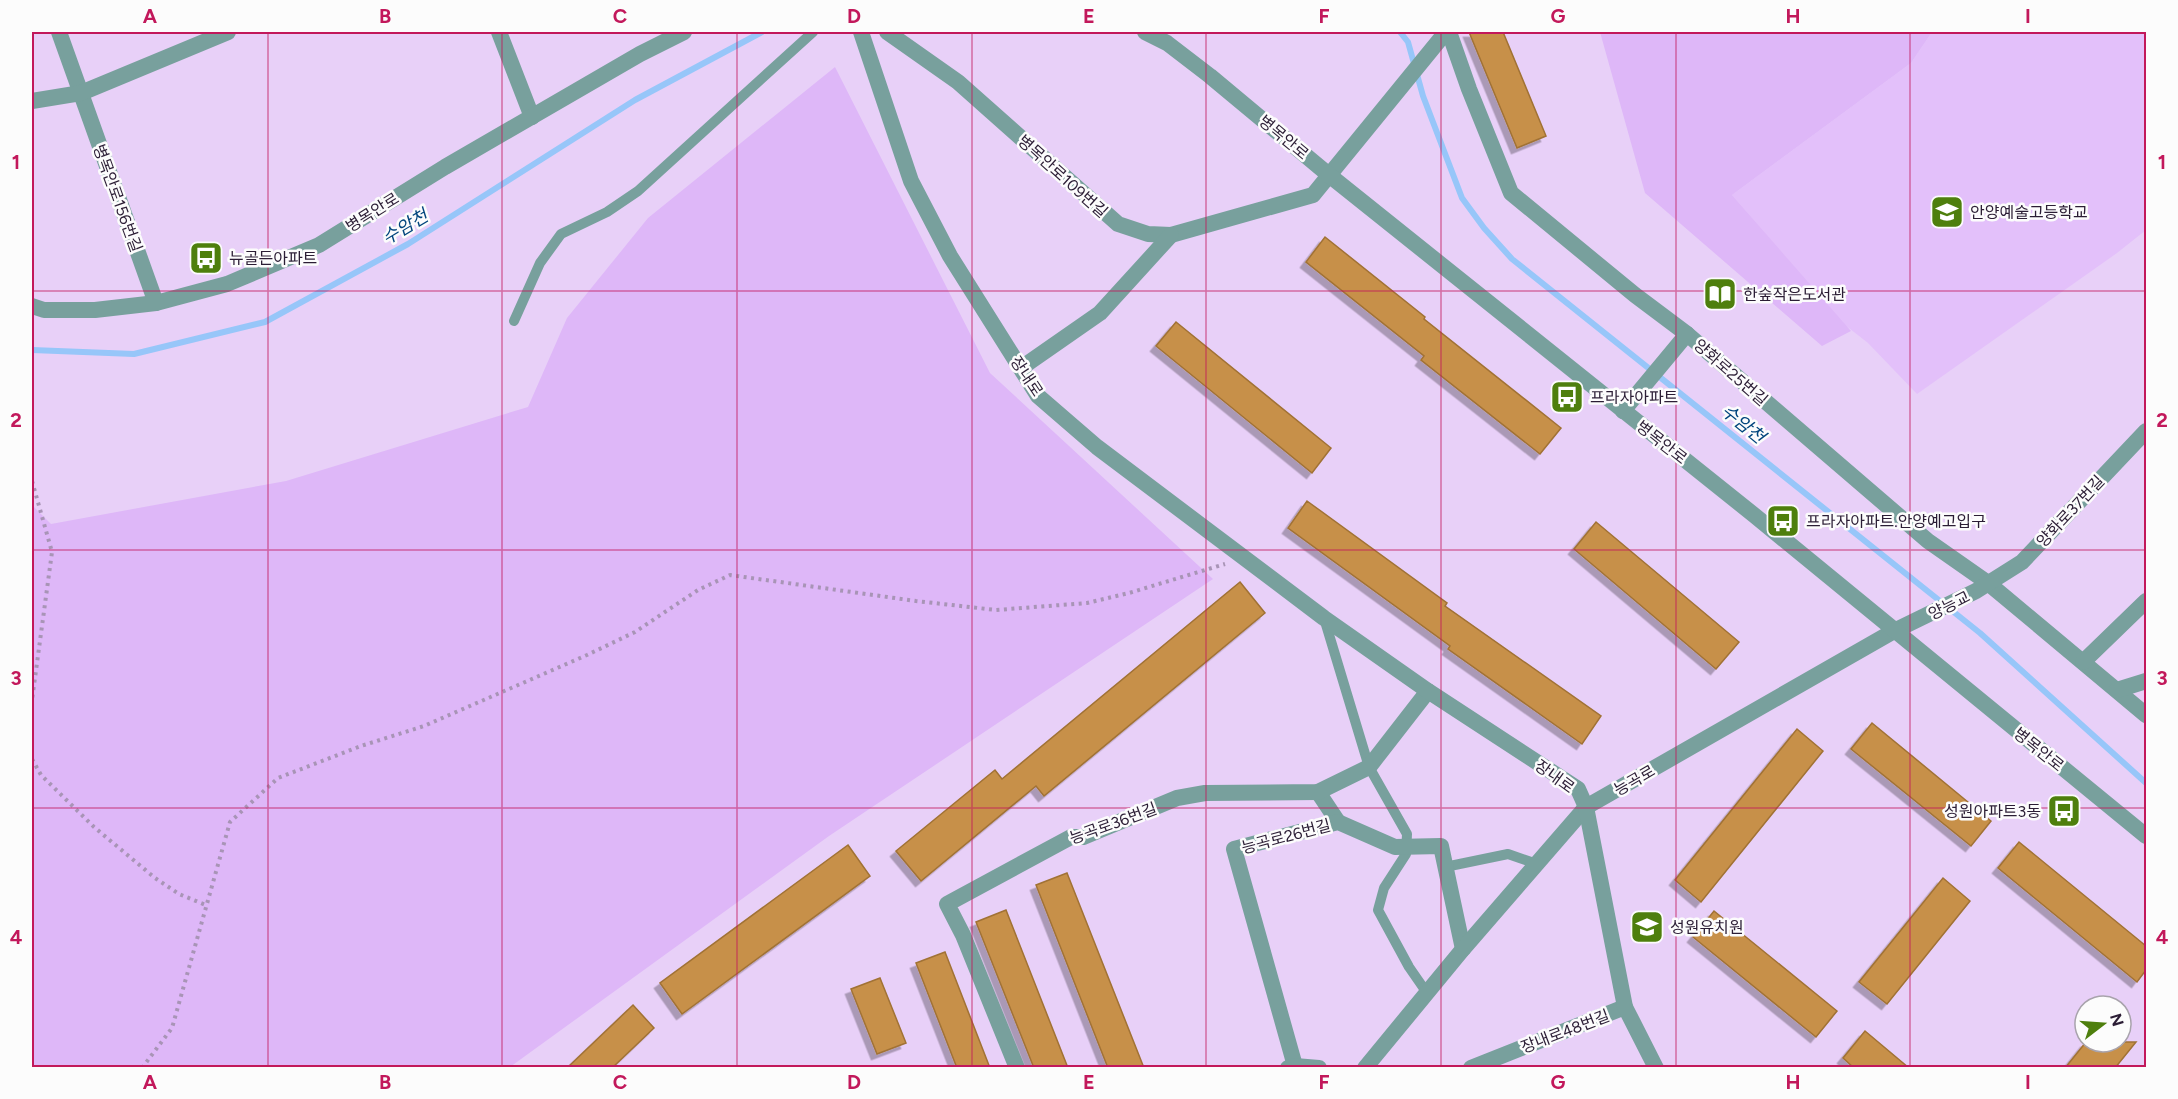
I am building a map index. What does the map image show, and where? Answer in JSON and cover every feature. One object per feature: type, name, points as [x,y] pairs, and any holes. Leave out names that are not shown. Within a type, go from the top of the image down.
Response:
[{"type":"street","name":"병목안로156번길","points":[[58,32],[156,303]]},
{"type":"street","points":[[32,101],[81,93],[228,32]]},
{"type":"street","points":[[499,32],[532,117]]},
{"type":"street","name":"병목안로","points":[[32,306],[44,310],[94,310],[156,303],[227,284],[318,246],[445,166],[640,54],[684,32]]},
{"type":"street","name":"장내로","points":[[861,32],[911,182],[950,256],[1038,396],[1097,447],[1324,618],[1428,691],[1578,789],[1586,807],[1625,1007],[1656,1068]]},
{"type":"street","name":"병목안로109번길","points":[[887,32],[958,82],[1083,196],[1118,224],[1148,234],[1171,235],[1313,195],[1396,91],[1447,32]]},
{"type":"street","name":"병목안로","points":[[1146,32],[1167,43],[1210,76],[1329,175],[1754,516],[2146,836]]},
{"type":"street","name":"양화로25번길","points":[[1447,32],[1511,193],[1635,295],[1687,334],[1982,587],[2083,662],[2146,715]]},
{"type":"street","points":[[1021,368],[1100,314],[1171,235]]},
{"type":"street","points":[[1623,411],[1687,334]]},
{"type":"street","name":"양화로37번길","points":[[1982,587],[2022,562],[2146,432]]},
{"type":"street","name":"양능교","points":[[1894,631],[1982,587]]},
{"type":"street","points":[[2083,662],[2146,601]]},
{"type":"street","name":"능곡로","points":[[1365,1068],[1463,948],[1586,807],[1894,631]]},
{"type":"street","points":[[2117,690],[2146,681]]},
{"type":"street","name":"능곡로36번길","points":[[1017,1068],[963,935],[947,904],[1071,837],[1083,837],[1177,798],[1205,793],[1318,792],[1369,767],[1428,691]]},
{"type":"street","points":[[1318,792],[1338,822]]},
{"type":"street","name":"능곡로26번길","points":[[1291,1067],[1234,849],[1338,822],[1395,847],[1441,846],[1445,867]]},
{"type":"street","points":[[1445,867],[1463,948]]},
{"type":"street","name":"장내로48번길","points":[[1471,1068],[1625,1007]]},
{"type":"street","points":[[1291,1067],[1319,1068]]},
{"type":"lane","points":[[514,321],[540,263],[561,234],[607,212],[638,191],[813,32]]},
{"type":"lane","points":[[1324,618],[1369,767],[1407,834],[1406,854],[1384,888],[1378,910],[1408,967],[1427,993]]},
{"type":"lane","points":[[1445,867],[1508,854],[1537,864]]},
{"type":"path","points":[[32,481],[52,552],[32,700]]},
{"type":"path","points":[[142,1068],[172,1028],[230,822],[278,778],[361,746],[424,726],[587,656],[634,632],[698,590],[730,575],[996,610],[1087,603],[1220,567],[1243,557]]},
{"type":"path","points":[[32,759],[41,775],[93,827],[154,878],[179,894],[208,906]]},
{"type":"shaded area","points":[[1600,32],[1932,32],[1911,63],[1732,195],[1851,331],[1822,346],[1645,193]]},
{"type":"shaded area","name":"안양예술고등학교","points":[[1932,32],[2146,32],[2146,230],[2117,253],[1917,394],[1868,343],[1845,325],[1732,195],[1911,63]]},
{"type":"shaded area","points":[[835,67],[990,373],[1213,579],[829,836],[510,1067],[32,1067],[32,505],[51,524],[286,481],[528,407],[567,318],[648,218]]},
{"type":"building","points":[[1469,32],[1503,32],[1546,136],[1517,148]]},
{"type":"building","points":[[1325,237],[1561,428],[1540,454],[1421,360],[1424,356],[1306,262]]},
{"type":"building","points":[[1176,322],[1331,448],[1312,473],[1156,346]]},
{"type":"building","points":[[1307,501],[1447,603],[1445,606],[1601,716],[1582,744],[1448,649],[1450,646],[1288,528]]},
{"type":"building","points":[[1596,522],[1739,642],[1716,669],[1574,549]]},
{"type":"building","points":[[1240,582],[1265,613],[1044,796],[1036,786],[921,881],[896,851],[995,770],[1002,779]]},
{"type":"building","points":[[1872,723],[1991,821],[1971,846],[1851,749]]},
{"type":"building","points":[[1797,729],[1823,751],[1701,902],[1675,880]]},
{"type":"building","points":[[2019,842],[2146,946],[2146,970],[2137,982],[1998,868]]},
{"type":"building","points":[[848,845],[870,876],[682,1014],[660,983]]},
{"type":"building","points":[[1067,873],[1144,1068],[1108,1068],[1036,885]]},
{"type":"building","points":[[1943,878],[1970,901],[1887,1004],[1859,982]]},
{"type":"building","points":[[1006,910],[1068,1068],[1034,1068],[976,922]]},
{"type":"building","points":[[1714,911],[1837,1011],[1816,1037],[1693,937]]},
{"type":"building","points":[[945,952],[990,1068],[957,1068],[916,963]]},
{"type":"building","points":[[880,978],[906,1043],[877,1054],[851,989]]},
{"type":"building","points":[[633,1005],[654,1028],[612,1068],[567,1068]]},
{"type":"building","points":[[1865,1031],[1909,1068],[1854,1068],[1843,1058]]},
{"type":"building","points":[[2076,1054],[2126,1054],[2115,1068],[2065,1068]]},
{"type":"waterway","name":"수암천","points":[[32,350],[134,354],[265,322],[408,244],[635,100],[762,32]]},
{"type":"waterway","name":"수암천","points":[[1400,32],[1408,42],[1423,96],[1462,198],[1484,228],[1512,259],[1980,633],[2146,783]]},
{"type":"place","name":"안양예술고등학교","points":[[1947,212]]},
{"type":"place","name":"뉴골든아파트","points":[[206,258]]},
{"type":"place","name":"한숲작은도서관","points":[[1720,294]]},
{"type":"place","name":"프라자아파트","points":[[1567,397]]},
{"type":"place","name":"프라자아파트.안양예고입구","points":[[1783,521]]},
{"type":"place","name":"성원아파트3동","points":[[2064,811]]},
{"type":"place","name":"성원유치원","points":[[1647,927]]}]
